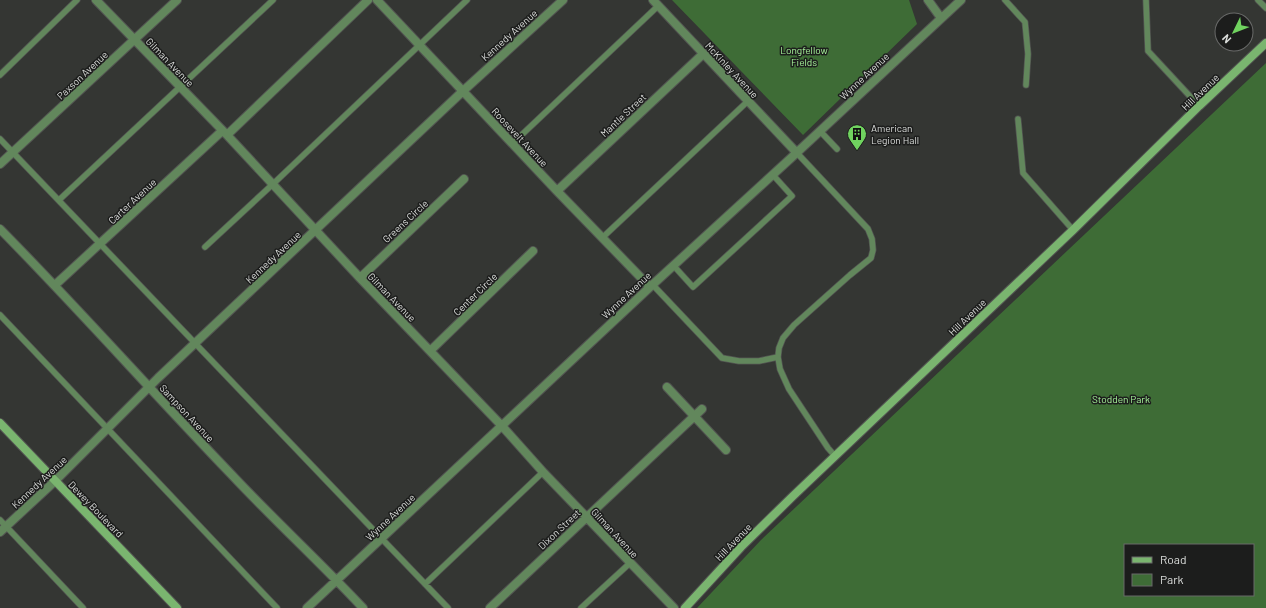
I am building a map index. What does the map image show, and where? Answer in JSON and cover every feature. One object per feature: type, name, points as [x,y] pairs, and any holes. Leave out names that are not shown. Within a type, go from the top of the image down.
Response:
[{"type":"street","name":"Gilman Avenue","points":[[96,0],[273,184],[360,278],[502,426],[543,472],[674,608]]},
{"type":"street","name":"Paxson Avenue","points":[[0,164],[177,0]]},
{"type":"street","name":"Carter Avenue","points":[[55,285],[224,133],[368,0]]},
{"type":"street","name":"Roosevelt Avenue","points":[[377,0],[602,238],[651,286]]},
{"type":"street","name":"Kennedy Avenue","points":[[2,526],[55,481],[149,388],[463,91],[562,0]]},
{"type":"street","points":[[928,0],[941,18]]},
{"type":"street","name":"Wynne Avenue","points":[[307,608],[673,265],[797,153],[961,0]]},
{"type":"street","name":"McKinley Avenue","points":[[656,3],[797,153]]},
{"type":"street","name":"Hill Avenue","points":[[685,608],[741,547],[1073,230],[1199,106],[1266,43]]},
{"type":"street","name":"Mantle Street","points":[[557,191],[703,54]]},
{"type":"street","name":"Greens Circle","points":[[360,278],[464,178]]},
{"type":"street","name":"Sampson Avenue","points":[[0,229],[55,285],[232,476],[337,580],[363,608]]},
{"type":"street","name":"Center Circle","points":[[430,351],[533,251]]},
{"type":"street","points":[[667,387],[726,450]]},
{"type":"street","name":"Dixon Street","points":[[490,608],[702,409]]},
{"type":"street","name":"Dewey Boulevard","points":[[0,423],[177,608]]},
{"type":"lane","points":[[0,75],[77,0]]},
{"type":"lane","points":[[59,200],[273,0]]},
{"type":"lane","points":[[205,248],[467,0]]},
{"type":"lane","points":[[1005,0],[1025,22],[1028,54],[1026,85]]},
{"type":"lane","points":[[1146,0],[1148,51],[1199,106]]},
{"type":"lane","points":[[1258,0],[1266,8]]},
{"type":"lane","points":[[512,144],[656,3]]},
{"type":"lane","points":[[602,238],[748,101]]},
{"type":"lane","points":[[1018,119],[1023,173],[1073,230]]},
{"type":"lane","points":[[820,131],[837,149]]},
{"type":"lane","points":[[0,139],[448,608]]},
{"type":"lane","points":[[797,153],[868,229],[872,239],[873,250],[871,258],[850,274],[794,325],[783,338],[779,348],[778,357],[780,369],[789,390],[835,456]]},
{"type":"lane","points":[[673,265],[693,287],[792,196],[773,175]]},
{"type":"lane","points":[[651,286],[722,358],[738,361],[759,361],[778,357]]},
{"type":"lane","points":[[0,315],[277,608]]},
{"type":"lane","points":[[425,584],[543,472]]},
{"type":"lane","points":[[2,526],[83,608]]},
{"type":"lane","points":[[581,608],[630,563]]},
{"type":"green space","name":"Longfellow Fields","points":[[672,0],[909,0],[917,24],[803,135]]},
{"type":"green space","name":"Stodden Park","points":[[1266,63],[1266,608],[697,608],[761,540]]},
{"type":"place","name":"American Legion Hall","points":[[857,151]]}]
